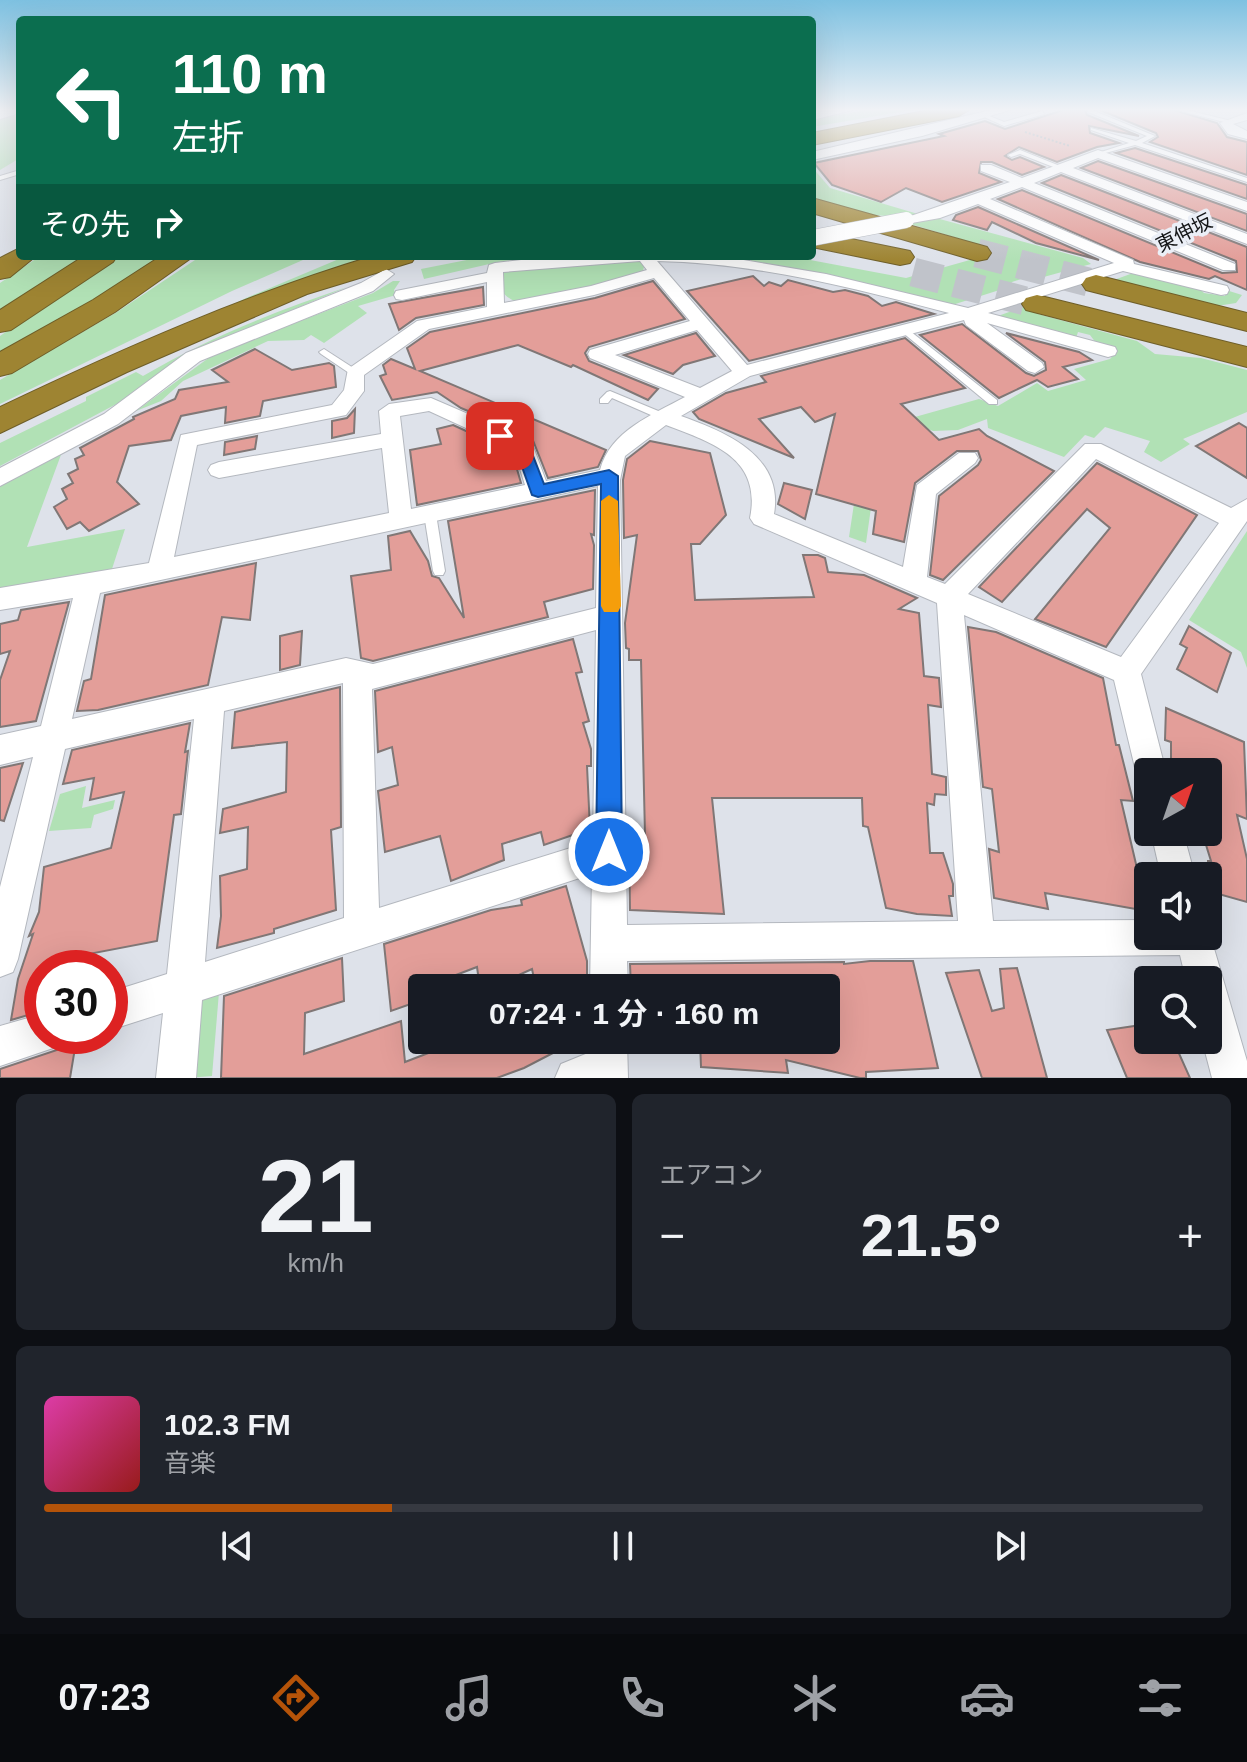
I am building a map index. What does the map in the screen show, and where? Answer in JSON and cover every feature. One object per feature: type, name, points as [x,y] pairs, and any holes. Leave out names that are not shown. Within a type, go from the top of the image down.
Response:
[{"type":"highway","points":[[816,207],[946,263]]},
{"type":"highway","points":[[816,224],[946,263]]},
{"type":"highway","points":[[816,240],[946,263]]},
{"type":"highway","points":[[816,249],[946,263]]},
{"type":"highway","points":[[0,323],[97,260]]},
{"type":"highway","points":[[0,366],[104,306],[174,260]]},
{"type":"highway","points":[[0,409],[200,310],[315,260]]},
{"type":"highway","points":[[0,421],[115,365],[297,288],[391,261]]},
{"type":"highway","points":[[1236,338],[1066,294],[1236,338]]},
{"type":"street","points":[[816,238],[935,215],[1082,160]]},
{"type":"street","points":[[1118,160],[1245,204]]},
{"type":"street","points":[[986,168],[1022,183],[1142,255],[1229,267]]},
{"type":"street","points":[[1064,169],[1247,239]]},
{"type":"street","points":[[978,199],[1142,255],[1221,290]]},
{"type":"street","name":"東伸坂","points":[[609,476],[615,453],[622,446],[664,417],[743,372],[964,314],[1142,255],[1245,204]]},
{"type":"street","points":[[496,310],[495,268],[550,260],[651,264],[716,260]]},
{"type":"street","points":[[737,260],[839,281],[1108,351]]},
{"type":"street","points":[[0,478],[111,419],[193,357],[256,329],[367,287],[391,261]]},
{"type":"street","points":[[159,571],[188,440],[339,410],[354,391],[355,373],[423,325],[594,290],[651,264]]},
{"type":"street","points":[[651,264],[743,372]]},
{"type":"street","points":[[402,295],[495,276]]},
{"type":"street","points":[[964,314],[1035,367]]},
{"type":"street","points":[[701,323],[597,354],[701,396]]},
{"type":"street","points":[[401,520],[389,411],[431,404],[523,446],[538,491]]},
{"type":"street","points":[[664,417],[719,439],[739,451],[757,468],[765,483],[768,503],[762,518],[1126,672]]},
{"type":"street","points":[[219,470],[392,439]]},
{"type":"street","points":[[977,940],[949,597],[1093,449],[1240,513],[1126,672],[1148,758]]},
{"type":"street","points":[[914,582],[925,491],[967,458]]},
{"type":"street","points":[[0,599],[159,571],[609,476],[609,974]]},
{"type":"street","points":[[0,959],[89,585]]},
{"type":"street","points":[[0,750],[346,670],[373,677],[611,615]]},
{"type":"street","points":[[357,675],[362,931]]},
{"type":"street","points":[[176,1078],[210,701]]},
{"type":"street","points":[[128,1005],[609,852]]},
{"type":"street","points":[[609,943],[1134,938]]},
{"type":"street","points":[[0,1046],[24,1039]]},
{"type":"street","points":[[1222,1041],[1232,1078]]},
{"type":"lane","points":[[1041,160],[1064,169]]},
{"type":"lane","points":[[1188,160],[1247,180]]},
{"type":"lane","points":[[905,330],[993,402]]},
{"type":"lane","points":[[324,352],[355,373]]},
{"type":"lane","points":[[604,401],[610,394],[664,417]]},
{"type":"lane","points":[[430,514],[439,571]]},
{"type":"green space","points":[[0,160],[16,160],[16,160],[0,170]]},
{"type":"green space","points":[[816,172],[830,188],[918,214],[890,216],[816,200]]},
{"type":"green space","points":[[936,218],[1083,258],[1091,264],[1040,278],[1027,277],[1012,282],[1009,287],[949,306],[811,272],[751,261],[810,260],[906,278],[984,256],[987,250],[977,244],[907,223]]},
{"type":"green space","points":[[34,260],[81,260],[0,311],[0,283]]},
{"type":"green space","points":[[109,260],[162,260],[0,357],[0,336]]},
{"type":"green space","points":[[195,260],[303,260],[232,291],[0,404],[0,380],[117,312]]},
{"type":"green space","points":[[336,260],[369,260],[143,349],[246,298]]},
{"type":"green space","points":[[467,260],[515,260],[424,279],[421,269]]},
{"type":"green space","points":[[639,260],[644,267],[642,274],[519,303],[504,294],[501,287],[501,270]]},
{"type":"green space","points":[[1133,273],[1198,287],[1204,293],[1225,296],[1226,290],[1242,295],[1236,303],[1217,306],[1114,280]]},
{"type":"green space","points":[[393,281],[400,281],[394,290],[396,295],[358,306],[367,313],[324,343],[311,335],[304,340],[268,341],[183,381],[161,401],[136,411],[214,354],[373,293]]},
{"type":"green space","points":[[347,287],[197,350],[137,393],[0,466],[0,443],[86,401],[86,397],[136,372],[143,376],[243,326]]},
{"type":"green space","points":[[1028,305],[1038,314],[1137,341],[1155,354],[1201,358],[1247,370],[1247,412],[1183,439],[1190,444],[1161,462],[1144,452],[1150,441],[1105,427],[1094,438],[1085,435],[1064,457],[988,428],[987,419],[958,430],[933,431],[921,426],[881,437],[866,543],[849,537],[865,431],[979,399],[998,406],[1037,383],[1048,391],[1086,380],[1074,369],[1110,359],[1117,351],[1096,343],[1090,335],[1078,332],[1076,338],[998,316]]},
{"type":"green space","points":[[62,452],[27,547],[125,529],[111,572],[0,593],[0,483]]},
{"type":"green space","points":[[1247,531],[1247,668],[1241,652],[1189,620]]},
{"type":"green space","points":[[86,786],[82,808],[115,800],[113,809],[94,815],[91,828],[49,831],[60,794]]},
{"type":"green space","points":[[219,992],[212,1076],[187,1078],[195,999]]},
{"type":"building","points":[[1028,160],[1044,167],[1022,175],[992,162],[981,162],[979,173],[1001,182],[942,202],[906,188],[881,202],[832,185],[816,163]]},
{"type":"building","points":[[1137,160],[1172,160],[1247,185],[1247,199]]},
{"type":"building","points":[[1204,160],[1247,160],[1247,175]]},
{"type":"building","points":[[1098,161],[1247,214],[1247,231],[1081,168]]},
{"type":"building","points":[[1061,175],[1247,247],[1247,290],[1215,276],[1209,279],[1140,262],[998,199],[1022,190],[1222,273],[1237,272],[1236,261],[1042,183]]},
{"type":"building","points":[[978,207],[1099,260],[1036,243],[992,222],[987,230],[953,220],[956,215]]},
{"type":"building","points":[[753,276],[764,286],[769,282],[781,286],[788,280],[833,292],[845,290],[868,296],[882,306],[896,302],[934,314],[749,361],[687,291]]},
{"type":"building","points":[[653,281],[685,319],[589,347],[585,353],[589,361],[658,389],[648,400],[573,365],[571,367],[518,345],[420,371],[606,450],[598,467],[548,478],[532,438],[461,408],[437,392],[392,400],[380,376],[386,374],[383,365],[391,359],[415,369],[407,348],[430,332],[595,298]]},
{"type":"building","points":[[483,287],[484,305],[416,318],[399,330],[389,304]]},
{"type":"building","points":[[962,324],[1034,376],[1046,370],[1045,362],[1006,333],[1079,352],[1092,360],[1063,367],[1078,379],[1048,387],[1037,380],[999,398],[920,335]]},
{"type":"building","points":[[696,333],[715,356],[683,365],[673,374],[624,355]]},
{"type":"building","points":[[905,338],[965,388],[901,404],[939,440],[979,429],[1054,471],[943,580],[930,575],[939,496],[978,465],[981,460],[978,451],[957,451],[915,483],[904,542],[873,534],[876,511],[816,494],[835,414],[815,422],[801,407],[759,419],[794,458],[699,419],[693,412],[726,393],[766,382],[761,376]]},
{"type":"building","points":[[255,349],[292,370],[329,363],[334,366],[336,387],[263,401],[260,416],[225,423],[226,407],[181,416],[171,440],[129,446],[117,482],[139,504],[89,531],[80,522],[67,529],[54,507],[67,499],[62,489],[73,483],[68,474],[78,469],[75,459],[84,455],[80,448],[133,417],[175,399],[179,390],[228,382],[212,370]]},
{"type":"building","points":[[355,409],[354,433],[332,438],[332,421],[347,418]]},
{"type":"building","points":[[1239,423],[1247,428],[1247,478],[1196,446]]},
{"type":"building","points":[[453,425],[512,452],[521,483],[417,505],[410,450],[441,444],[437,429]]},
{"type":"building","points":[[257,436],[255,449],[224,455],[225,442]]},
{"type":"building","points":[[650,441],[710,453],[726,515],[700,544],[691,544],[695,600],[814,597],[803,555],[825,558],[828,572],[864,575],[917,598],[899,609],[919,613],[924,676],[939,678],[941,707],[928,705],[932,774],[946,777],[946,795],[935,794],[934,805],[927,803],[930,853],[943,853],[953,884],[953,896],[949,896],[952,916],[886,908],[868,827],[863,826],[862,798],[712,798],[724,914],[630,910],[629,836],[645,835],[641,660],[629,660],[625,623],[637,535],[624,538],[623,480],[627,459]]},
{"type":"building","points":[[1097,463],[1197,515],[1106,647],[1035,619],[1110,528],[1087,509],[1002,602],[979,587]]},
{"type":"building","points":[[784,483],[812,490],[805,519],[778,504]]},
{"type":"building","points":[[595,490],[594,535],[591,534],[594,545],[593,589],[544,602],[548,617],[373,661],[361,658],[351,576],[391,570],[388,536],[410,531],[428,561],[432,576],[439,578],[464,618],[448,521]]},
{"type":"building","points":[[256,563],[250,620],[222,617],[208,685],[98,710],[77,711],[84,681],[91,679],[105,595]]},
{"type":"building","points":[[69,602],[36,721],[0,727],[0,680],[10,651],[0,654],[0,624],[18,620],[21,610]]},
{"type":"building","points":[[1189,626],[1231,653],[1217,692],[1177,669],[1187,648],[1180,644]]},
{"type":"building","points":[[968,627],[996,632],[1103,678],[1116,745],[1119,745],[1133,801],[1121,800],[1136,862],[1134,909],[1045,893],[1048,909],[994,898],[989,849],[999,852],[992,789],[983,787]]},
{"type":"building","points":[[302,631],[300,665],[280,670],[280,636]]},
{"type":"building","points":[[573,639],[582,672],[576,673],[589,721],[583,723],[591,749],[591,766],[587,766],[590,829],[544,845],[541,832],[502,844],[504,860],[451,881],[440,836],[385,852],[378,791],[398,785],[392,747],[378,752],[375,691]]},
{"type":"building","points":[[340,687],[341,827],[331,830],[336,910],[274,929],[274,933],[217,948],[221,916],[220,876],[247,869],[248,827],[220,833],[223,809],[286,792],[287,742],[232,748],[235,712]]},
{"type":"building","points":[[1166,708],[1244,742],[1247,819],[1237,815],[1247,859],[1247,902],[1222,895],[1222,862],[1208,862],[1211,861],[1206,846],[1222,846],[1222,758],[1171,758],[1171,742],[1165,740]]},
{"type":"building","points":[[190,723],[181,814],[174,815],[157,941],[110,950],[28,950],[33,934],[29,936],[39,912],[44,867],[111,848],[124,792],[90,800],[94,778],[63,784],[72,750]]},
{"type":"building","points":[[23,763],[4,821],[0,820],[0,768]]},
{"type":"building","points":[[566,886],[587,961],[587,974],[533,974],[532,969],[521,974],[478,974],[477,967],[459,974],[408,974],[408,1005],[391,1011],[384,944],[491,910],[522,905],[521,900]]},
{"type":"building","points":[[342,958],[344,1001],[305,1013],[304,1054],[401,1021],[405,1062],[426,1054],[551,1054],[497,1078],[221,1078],[224,996]]},
{"type":"building","points":[[24,961],[24,1016],[11,1020]]},
{"type":"building","points":[[913,961],[938,1068],[866,1072],[866,1078],[860,1078],[786,1060],[788,1073],[701,1067],[701,1054],[840,1054],[840,974],[630,974],[630,964],[844,962]]},
{"type":"building","points":[[1017,968],[1047,1078],[982,1078],[946,973],[979,970],[992,1011],[1004,1008],[1000,969]]},
{"type":"building","points":[[1134,1026],[1134,1054],[1179,1054],[1190,1078],[1127,1078],[1107,1030]]},
{"type":"building","points":[[45,1054],[74,1054],[70,1078],[0,1078],[0,1069]]},
{"type":"tunnel","points":[[977,253],[1096,284]]},
{"type":"tunnel","points":[[913,272],[1037,304]]},
{"type":"slow traffic","points":[[609,501],[611,606]]},
{"type":"route","points":[[500,436],[523,446],[538,491],[609,476],[609,852]]}]
